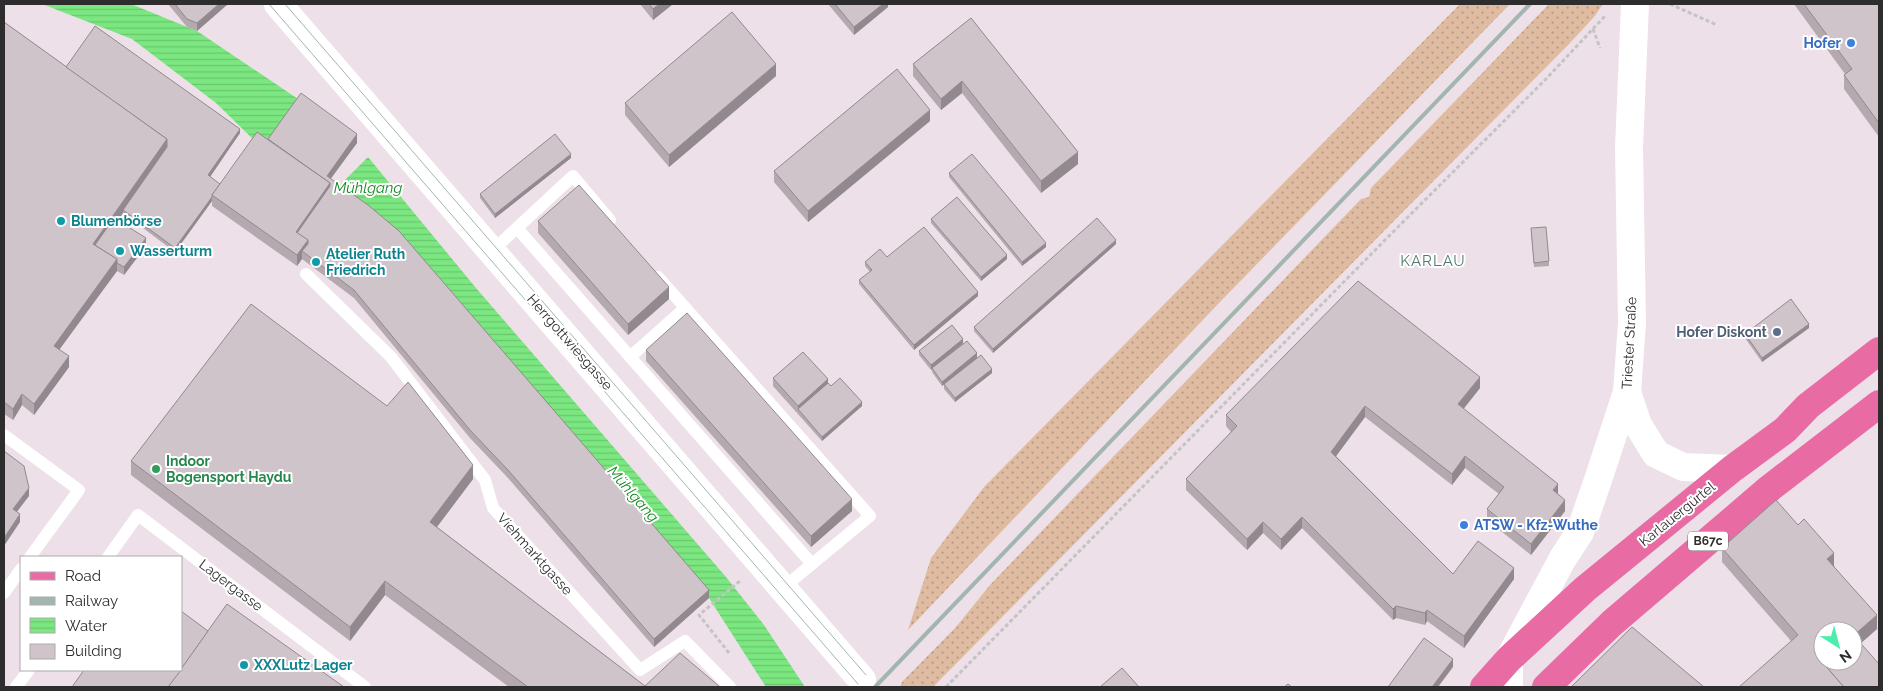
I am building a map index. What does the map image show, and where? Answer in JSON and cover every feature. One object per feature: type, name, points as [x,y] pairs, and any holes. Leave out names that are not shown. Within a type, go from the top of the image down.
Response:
[{"type":"main road","name":"Herrgottwiesgasse","points":[[278,4],[492,251],[791,582],[862,680]]},
{"type":"main road","name":"Triester Straße","points":[[1509,687],[1509,659],[1563,558],[1580,532],[1627,392],[1632,323],[1629,148],[1622,7]]},
{"type":"main road","name":"Karlauergürtel","points":[[1484,687],[1509,659],[1585,589],[1732,469],[1785,430],[1808,406],[1879,352]]},
{"type":"main road","points":[[1627,392],[1638,425],[1656,454],[1683,467],[1732,469]]},
{"type":"main road","name":"B67c","points":[[1546,687],[1612,623],[1770,488],[1879,404]]},
{"type":"lane","points":[[492,251],[573,176],[616,228]]},
{"type":"lane","points":[[517,228],[812,564]]},
{"type":"lane","points":[[648,264],[870,516],[791,582]]},
{"type":"lane","name":"Viehmarktgasse","points":[[306,274],[391,357],[485,480],[493,508],[640,670],[685,641],[730,687]]},
{"type":"lane","points":[[630,357],[685,308]]},
{"type":"lane","points":[[4,435],[79,490],[31,556]]},
{"type":"lane","name":"Lagergasse","points":[[109,556],[138,515],[365,687]]},
{"type":"lane","points":[[4,593],[20,570]]},
{"type":"lane","points":[[16,687],[28,671]]},
{"type":"path","points":[[1670,4],[1717,26]]},
{"type":"path","points":[[946,687],[1385,240],[1545,80],[1593,29],[1622,7]]},
{"type":"path","points":[[1593,29],[1600,48]]},
{"type":"path","points":[[735,661],[699,614],[739,582]]},
{"type":"shaded area","points":[[1460,4],[1510,4],[1219,303],[908,630],[931,558],[984,487]]},
{"type":"shaded area","points":[[1549,4],[1603,4],[1594,17],[1570,43],[933,687],[900,687],[902,682],[956,627],[990,585],[1361,199],[1369,197],[1371,188]]},
{"type":"water","points":[[42,4],[131,4],[197,31],[301,101],[266,150],[216,103],[132,39]]},
{"type":"water","name":"Mühlgang","points":[[368,157],[476,288],[726,577],[764,625],[805,687],[766,687],[709,598],[335,190]]},
{"type":"building","points":[[175,4],[219,4],[197,23],[187,19]]},
{"type":"building","points":[[649,4],[659,4],[653,9]]},
{"type":"building","points":[[835,4],[883,4],[854,27]]},
{"type":"building","name":"Hofer","points":[[1804,4],[1879,4],[1879,123],[1844,75],[1852,69]]},
{"type":"building","points":[[732,12],[776,64],[669,155],[625,103]]},
{"type":"building","points":[[971,18],[1078,152],[1041,181],[962,81],[941,99],[913,64]]},
{"type":"building","name":"Blumenbörse","points":[[4,22],[167,139],[93,244],[117,259],[54,346],[69,356],[34,404],[22,394],[13,409],[4,402]]},
{"type":"building","points":[[95,26],[240,129],[208,175],[220,184],[175,248],[123,210],[167,147],[167,139],[66,67]]},
{"type":"building","points":[[897,69],[930,110],[808,211],[774,171]]},
{"type":"building","points":[[301,93],[357,134],[327,176],[368,205],[399,231],[709,590],[654,639],[508,470],[470,430],[354,290],[302,251],[308,244],[308,240],[297,233],[330,186],[330,183],[268,139]]},
{"type":"building","points":[[257,132],[330,183],[296,232],[308,240],[297,255],[212,195]]},
{"type":"building","points":[[555,134],[571,154],[495,214],[480,194]]},
{"type":"building","points":[[972,154],[1046,243],[1022,262],[949,173]]},
{"type":"building","points":[[579,185],[669,287],[628,324],[538,221]]},
{"type":"building","points":[[957,197],[1007,255],[981,277],[931,219]]},
{"type":"building","name":"Wasserturm","points":[[114,218],[146,238],[124,267],[117,263],[117,259],[95,245]]},
{"type":"building","points":[[1097,218],[1116,240],[993,349],[974,327]]},
{"type":"building","points":[[924,227],[978,292],[914,345],[859,280],[872,270],[865,262],[880,249],[887,257]]},
{"type":"building","points":[[1546,227],[1549,261],[1534,263],[1531,228]]},
{"type":"building","points":[[1358,281],[1480,377],[1458,404],[1558,484],[1553,490],[1565,500],[1531,544],[1487,509],[1504,487],[1465,456],[1452,474],[1365,406],[1331,452],[1453,574],[1478,541],[1514,568],[1464,636],[1427,610],[1425,613],[1396,606],[1393,609],[1302,517],[1281,539],[1263,522],[1247,539],[1186,479],[1237,426],[1226,415]]},
{"type":"building","points":[[1791,299],[1809,324],[1762,358],[1745,334]]},
{"type":"building","points":[[251,304],[387,406],[408,382],[473,465],[430,522],[645,686],[680,653],[720,687],[528,687],[385,581],[350,627],[131,461]]},
{"type":"building","points":[[687,313],[852,499],[811,536],[646,350]]},
{"type":"building","points":[[952,325],[963,339],[931,365],[919,351]]},
{"type":"building","points":[[967,341],[977,353],[942,382],[932,368]]},
{"type":"building","points":[[803,352],[828,379],[798,406],[773,378]]},
{"type":"building","points":[[981,355],[992,369],[955,398],[944,384]]},
{"type":"building","points":[[840,378],[862,402],[822,437],[798,409],[828,383],[831,386]]},
{"type":"building","points":[[4,451],[24,466],[29,488],[13,509],[20,514],[4,538]]},
{"type":"building","points":[[1776,500],[1798,525],[1804,519],[1834,553],[1827,559],[1877,615],[1863,627],[1863,621],[1813,621],[1813,671],[1830,671],[1844,687],[1739,687],[1798,635],[1722,548]]},
{"type":"building","name":"XXXLutz Lager","points":[[227,604],[344,687],[168,687],[179,671],[182,671],[182,667]]},
{"type":"building","points":[[182,612],[208,631],[182,668]]},
{"type":"building","points":[[1632,627],[1704,687],[1571,687]]},
{"type":"building","points":[[1424,638],[1453,659],[1432,687],[1388,687]]},
{"type":"building","points":[[1863,646],[1879,664],[1879,687],[1844,687],[1830,671],[1863,671]]},
{"type":"building","points":[[1122,668],[1139,687],[1100,687]]},
{"type":"building","points":[[83,671],[180,671],[168,687],[72,687]]},
{"type":"tram line","points":[[269,4],[858,684]]},
{"type":"tram line","points":[[285,4],[866,675]]},
{"type":"railway","points":[[875,687],[1530,4]]},
{"type":"place","name":"Hofer","points":[[1851,43]]},
{"type":"place","name":"Blumenbörse","points":[[61,221]]},
{"type":"place","name":"Wasserturm","points":[[120,251]]},
{"type":"place","name":"Atelier Ruth Friedrich","points":[[316,262]]},
{"type":"place","name":"Hofer Diskont","points":[[1777,332]]},
{"type":"place","name":"Indoor Bogensport Haydu","points":[[156,469]]},
{"type":"place","name":"ATSW - Kfz-Wuthe","points":[[1464,525]]},
{"type":"place","name":"XXXLutz Lager","points":[[244,665]]},
{"type":"district","name":"KARLAU","points":[[1433,261]]}]
